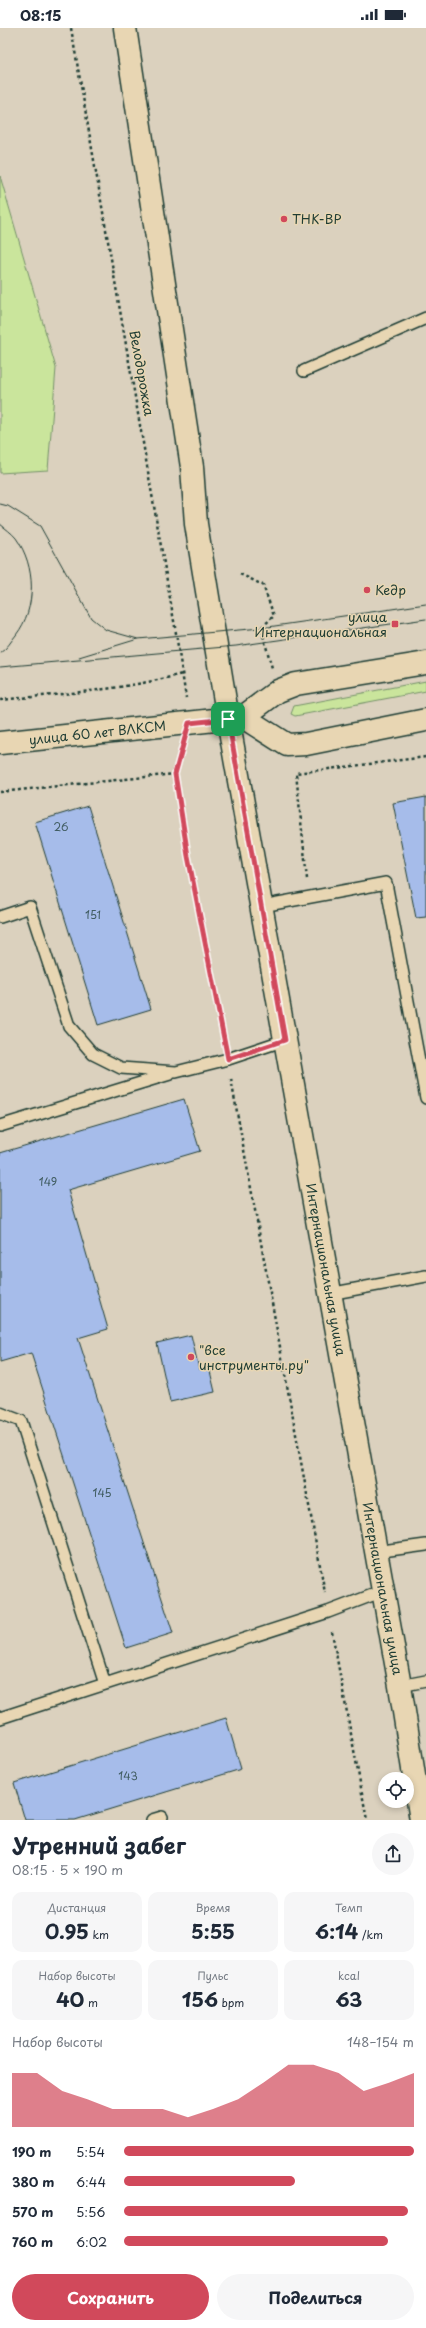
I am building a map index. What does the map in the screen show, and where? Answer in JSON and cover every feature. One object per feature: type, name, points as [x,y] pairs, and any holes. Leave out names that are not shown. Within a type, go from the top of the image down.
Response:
[{"type":"main road","name":"Интернациональная улица","points":[[125,28],[192,467],[196,524],[236,718],[262,906],[329,1294],[400,1686],[420,1820]]},
{"type":"main road","points":[[426,663],[296,684],[278,691],[236,718],[287,745],[306,744],[426,720]]},
{"type":"main road","name":"улица 60 лет ВЛКСМ","points":[[0,743],[236,718]]},
{"type":"lane","points":[[304,371],[426,318]]},
{"type":"lane","points":[[262,906],[386,883],[426,1098]]},
{"type":"lane","points":[[0,917],[30,907],[69,1026],[93,1054],[121,1068],[176,1072]]},
{"type":"lane","points":[[0,1126],[176,1072],[228,1059],[285,1040]]},
{"type":"lane","points":[[329,1294],[426,1276]]},
{"type":"lane","points":[[0,1413],[20,1421],[105,1684]]},
{"type":"lane","points":[[375,1552],[426,1545]]},
{"type":"lane","points":[[0,1718],[328,1612],[383,1591]]},
{"type":"lane","points":[[400,1686],[426,1681]]},
{"type":"path","name":"Велодорожка","points":[[71,28],[182,674],[189,723]]},
{"type":"path","points":[[0,700],[82,692],[159,680],[182,674]]},
{"type":"path","points":[[189,723],[175,774],[188,856],[228,1059],[366,1820]]},
{"type":"path","points":[[309,897],[296,773],[426,757]]},
{"type":"path","points":[[0,792],[175,774]]},
{"type":"green space","points":[[0,176],[56,368],[48,470],[0,473]]},
{"type":"green space","points":[[426,681],[426,691],[295,716],[291,714],[294,706]]},
{"type":"building","points":[[426,797],[426,917],[416,918],[393,803]]},
{"type":"building","points":[[88,806],[151,1009],[98,1025],[35,822]]},
{"type":"building","points":[[184,1099],[200,1151],[68,1190],[108,1329],[78,1338],[173,1633],[126,1648],[31,1353],[0,1362],[0,1153]]},
{"type":"building","points":[[191,1335],[199,1369],[209,1367],[215,1392],[170,1402],[157,1343]]},
{"type":"building","points":[[226,1718],[241,1769],[75,1820],[25,1820],[14,1783]]},
{"type":"tram line","points":[[0,504],[8,506],[40,526],[91,618],[106,630],[138,639]]},
{"type":"tram line","points":[[0,524],[16,538],[23,549],[30,574],[31,587],[31,600],[23,624],[9,645],[0,653]]},
{"type":"tram line","points":[[79,657],[138,639],[261,628],[426,604]]},
{"type":"tram line","points":[[0,667],[236,646],[426,619]]},
{"type":"place","name":"ТНК-ВР","points":[[284,219]]},
{"type":"place","name":"Кедр","points":[[367,590]]},
{"type":"place","name":"улица Интернациональная","points":[[395,624]]},
{"type":"place","name":"\"все инструменты.ру\"","points":[[191,1357]]},
{"type":"route","points":[[228,719],[285,1040],[228,1059],[188,856],[175,774],[189,723],[228,719]]}]
